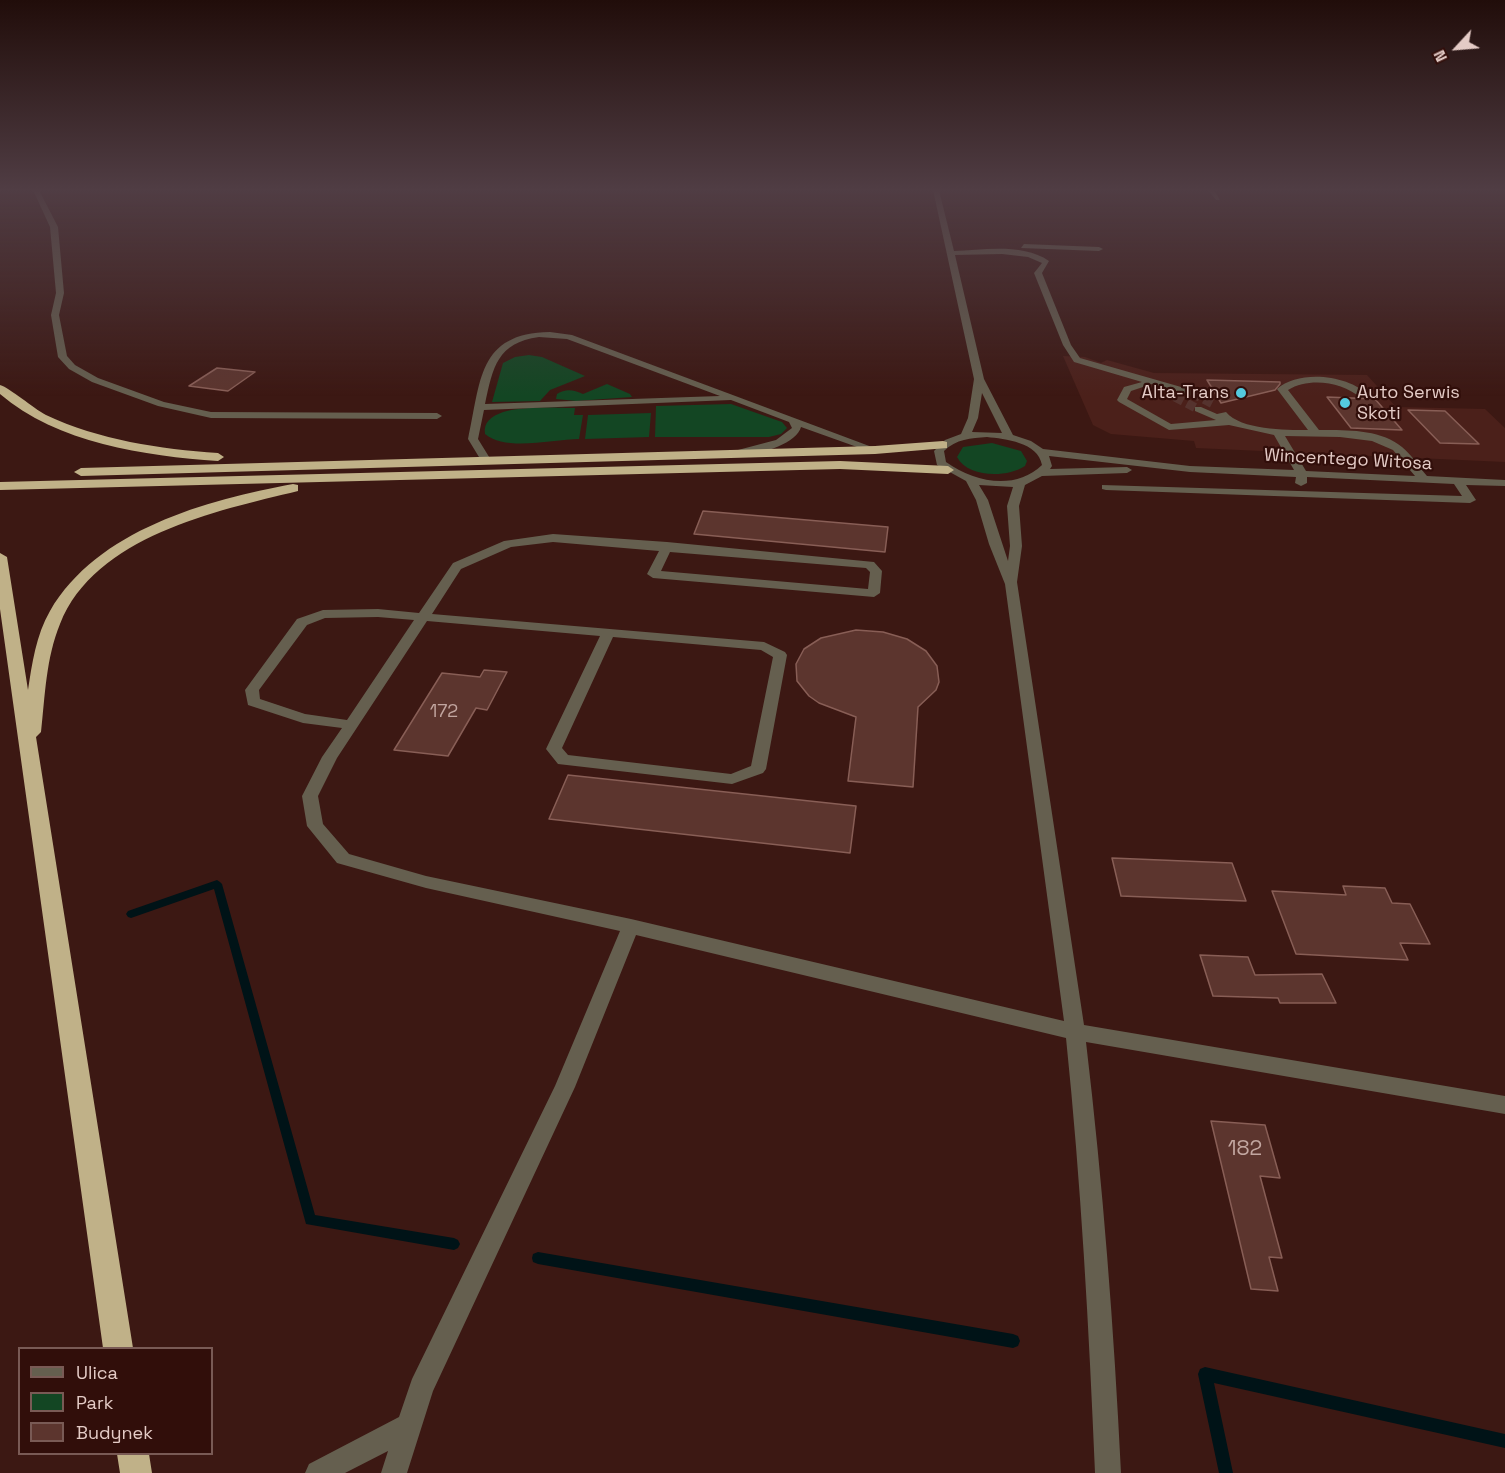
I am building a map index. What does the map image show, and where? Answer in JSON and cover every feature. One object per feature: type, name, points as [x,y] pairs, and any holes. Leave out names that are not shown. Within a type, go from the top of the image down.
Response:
[{"type":"highway","points":[[0,388],[20,405],[36,414],[58,424],[113,441],[212,457],[333,463]]},
{"type":"highway","points":[[0,486],[55,479],[333,463],[875,450],[943,445]]},
{"type":"highway","points":[[0,474],[55,479],[410,476],[840,465],[948,470]]},
{"type":"highway","points":[[30,755],[44,645],[57,610],[70,593],[113,555],[167,525],[244,498],[328,483],[410,476]]},
{"type":"highway","points":[[0,557],[118,1347]]},
{"type":"highway","points":[[134,1455],[136,1473]]},
{"type":"street","points":[[57,259],[60,293],[55,315],[63,357],[72,368],[95,380],[161,404],[202,414],[437,416]]},
{"type":"street","points":[[953,259],[979,379],[1009,437]]},
{"type":"street","points":[[1042,259],[1046,263],[1038,273],[1067,345],[1077,360],[1147,382],[1192,393]]},
{"type":"street","points":[[486,460],[473,439],[494,358],[505,345],[526,337],[558,334],[875,450]]},
{"type":"street","points":[[965,436],[973,418],[979,379]]},
{"type":"street","points":[[1175,397],[1147,382],[1127,389],[1122,400],[1169,427],[1229,422]]},
{"type":"street","points":[[1317,435],[1282,389],[1288,384],[1331,382],[1347,385],[1364,396]]},
{"type":"street","points":[[481,407],[736,399]]},
{"type":"street","points":[[1215,405],[1229,422]]},
{"type":"street","points":[[1198,409],[1229,422],[1278,433],[1358,436],[1381,440],[1396,447],[1424,480]]},
{"type":"street","points":[[742,452],[779,442],[794,434],[797,429],[793,420]]},
{"type":"street","points":[[1278,433],[1302,474],[1302,494]]},
{"type":"street","points":[[965,436],[1009,437],[1022,440],[1041,452],[1046,459],[1047,466],[1042,473],[1020,482],[995,483],[970,479],[948,470],[938,457],[943,445],[965,436]]},
{"type":"street","name":"Wincentego Witosa","points":[[1041,452],[1190,469],[1505,483]]},
{"type":"street","name":"Wincentego Witosa","points":[[1042,473],[1190,469]]},
{"type":"street","points":[[970,479],[982,500],[995,544],[1011,584],[1075,1032],[1094,1228],[1108,1473]]},
{"type":"street","points":[[1106,487],[1470,500],[1458,481]]},
{"type":"street","points":[[1011,584],[1016,546],[1013,506],[1020,482]]},
{"type":"street","points":[[667,546],[653,574],[874,593],[876,571],[870,565],[667,546],[554,538],[508,544],[457,566],[330,757],[310,796],[315,826],[343,859],[426,882],[631,926],[1075,1032],[1505,1105]]},
{"type":"street","points":[[351,725],[303,718],[253,702],[252,690],[302,622],[323,614],[350,613],[423,617],[764,646],[780,656],[758,769],[732,779],[563,760],[554,749],[608,633]]},
{"type":"street","points":[[394,1473],[407,1427],[422,1388],[565,1087],[631,926]]},
{"type":"street","points":[[318,1473],[407,1427]]},
{"type":"shaded area","points":[[1063,356],[1085,357],[1101,363],[1107,360],[1154,373],[1367,375],[1396,407],[1485,409],[1505,428],[1505,462],[1196,448],[1194,441],[1111,434],[1093,425]]},
{"type":"green space","points":[[529,355],[542,357],[585,376],[550,390],[540,401],[492,402],[503,363],[515,357]]},
{"type":"green space","points":[[607,384],[632,397],[576,401],[556,399],[557,394],[567,390],[583,394]]},
{"type":"green space","points":[[731,404],[782,422],[787,428],[781,434],[769,437],[655,437],[656,406]]},
{"type":"green space","points":[[575,408],[574,415],[583,415],[579,439],[517,443],[494,439],[485,434],[487,423],[494,416],[506,411]]},
{"type":"green space","points":[[651,413],[649,437],[585,439],[588,415]]},
{"type":"green space","points":[[992,443],[1021,451],[1027,461],[1025,466],[1008,473],[988,474],[970,469],[957,457],[963,447]]},
{"type":"building","points":[[217,368],[255,372],[228,391],[189,386]]},
{"type":"building","points":[[1207,380],[1280,382],[1280,384],[1275,390],[1221,403]]},
{"type":"building","points":[[1327,397],[1375,399],[1402,430],[1351,428]]},
{"type":"building","points":[[1408,410],[1445,411],[1479,444],[1440,443]]},
{"type":"building","points":[[703,511],[888,527],[885,552],[694,534]]},
{"type":"building","points":[[856,630],[883,632],[907,639],[926,651],[937,666],[939,682],[936,690],[918,707],[913,787],[848,781],[856,717],[819,703],[809,696],[797,681],[796,664],[804,649],[821,638]]},
{"type":"building","points":[[484,670],[507,672],[487,710],[476,708],[448,756],[394,750],[442,673],[480,677]]},
{"type":"building","points":[[568,775],[856,806],[850,853],[549,819]]},
{"type":"building","points":[[1112,858],[1232,863],[1246,901],[1121,896]]},
{"type":"building","points":[[1343,886],[1385,888],[1392,903],[1410,904],[1430,944],[1400,943],[1408,960],[1296,954],[1272,891],[1346,895]]},
{"type":"building","points":[[1200,955],[1248,957],[1255,975],[1322,974],[1336,1003],[1280,1003],[1278,998],[1213,996]]},
{"type":"building","points":[[1211,1121],[1265,1125],[1280,1178],[1260,1176],[1282,1258],[1269,1257],[1278,1291],[1251,1289]]},
{"type":"waterway","points":[[131,914],[217,884],[310,1220],[454,1244]]},
{"type":"waterway","points":[[538,1258],[1013,1341]]},
{"type":"waterway","points":[[1226,1473],[1205,1374],[1505,1441]]},
{"type":"tunnel","points":[[1192,393],[1215,405]]},
{"type":"tunnel","points":[[1175,397],[1198,409]]},
{"type":"place","name":"Alta-Trans","points":[[1241,393]]},
{"type":"place","name":"Auto Serwis Skoti","points":[[1345,403]]}]
